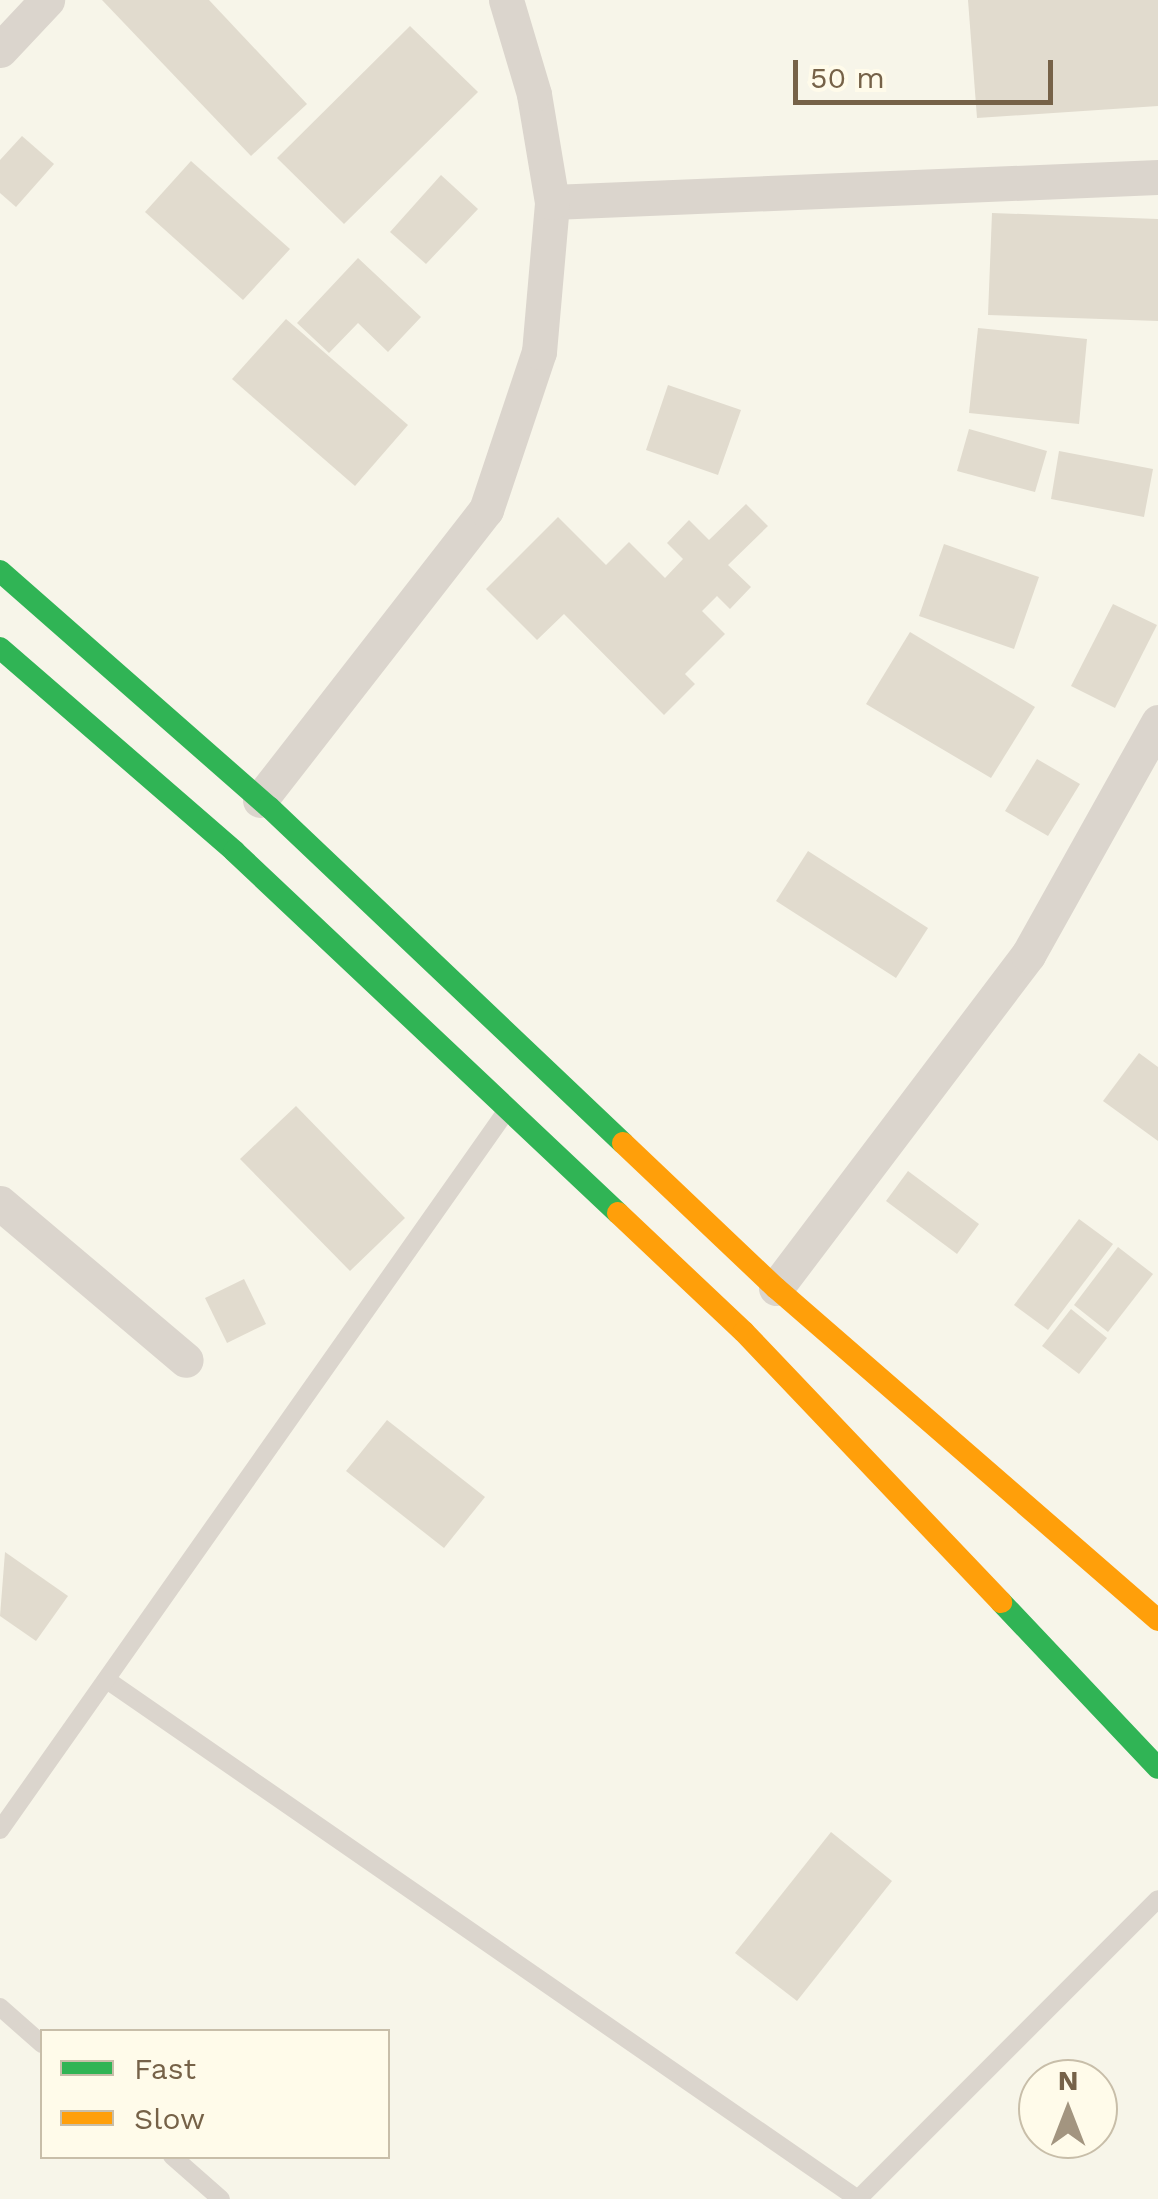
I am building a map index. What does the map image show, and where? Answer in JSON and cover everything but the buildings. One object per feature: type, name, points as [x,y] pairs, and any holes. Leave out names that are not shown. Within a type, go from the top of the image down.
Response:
[{"type":"highway","points":[[0,571],[260,800],[776,1288],[1152,1601]]},
{"type":"highway","points":[[0,648],[234,851],[744,1332],[1158,1768]]},
{"type":"street","points":[[0,50],[47,0]]},
{"type":"street","points":[[260,800],[486,510],[539,352],[552,202],[534,94],[506,0]]},
{"type":"street","points":[[552,202],[1158,176]]},
{"type":"street","points":[[776,1288],[1028,955],[1158,722]]},
{"type":"street","points":[[0,1203],[186,1360]]},
{"type":"lane","points":[[0,1830],[508,1109]]},
{"type":"lane","points":[[107,1680],[858,2199],[1158,1899]]},
{"type":"lane","points":[[0,2007],[40,2042]]},
{"type":"lane","points":[[175,2159],[221,2199]]},
{"type":"traffic: fast","points":[[0,571],[269,807],[623,1143]]},
{"type":"traffic: fast","points":[[0,648],[234,851],[618,1213]]},
{"type":"traffic: fast","points":[[1001,1602],[1158,1768]]},
{"type":"traffic: slow","points":[[623,1143],[776,1288],[1158,1620]]},
{"type":"traffic: slow","points":[[618,1213],[744,1332],[1001,1602]]}]
